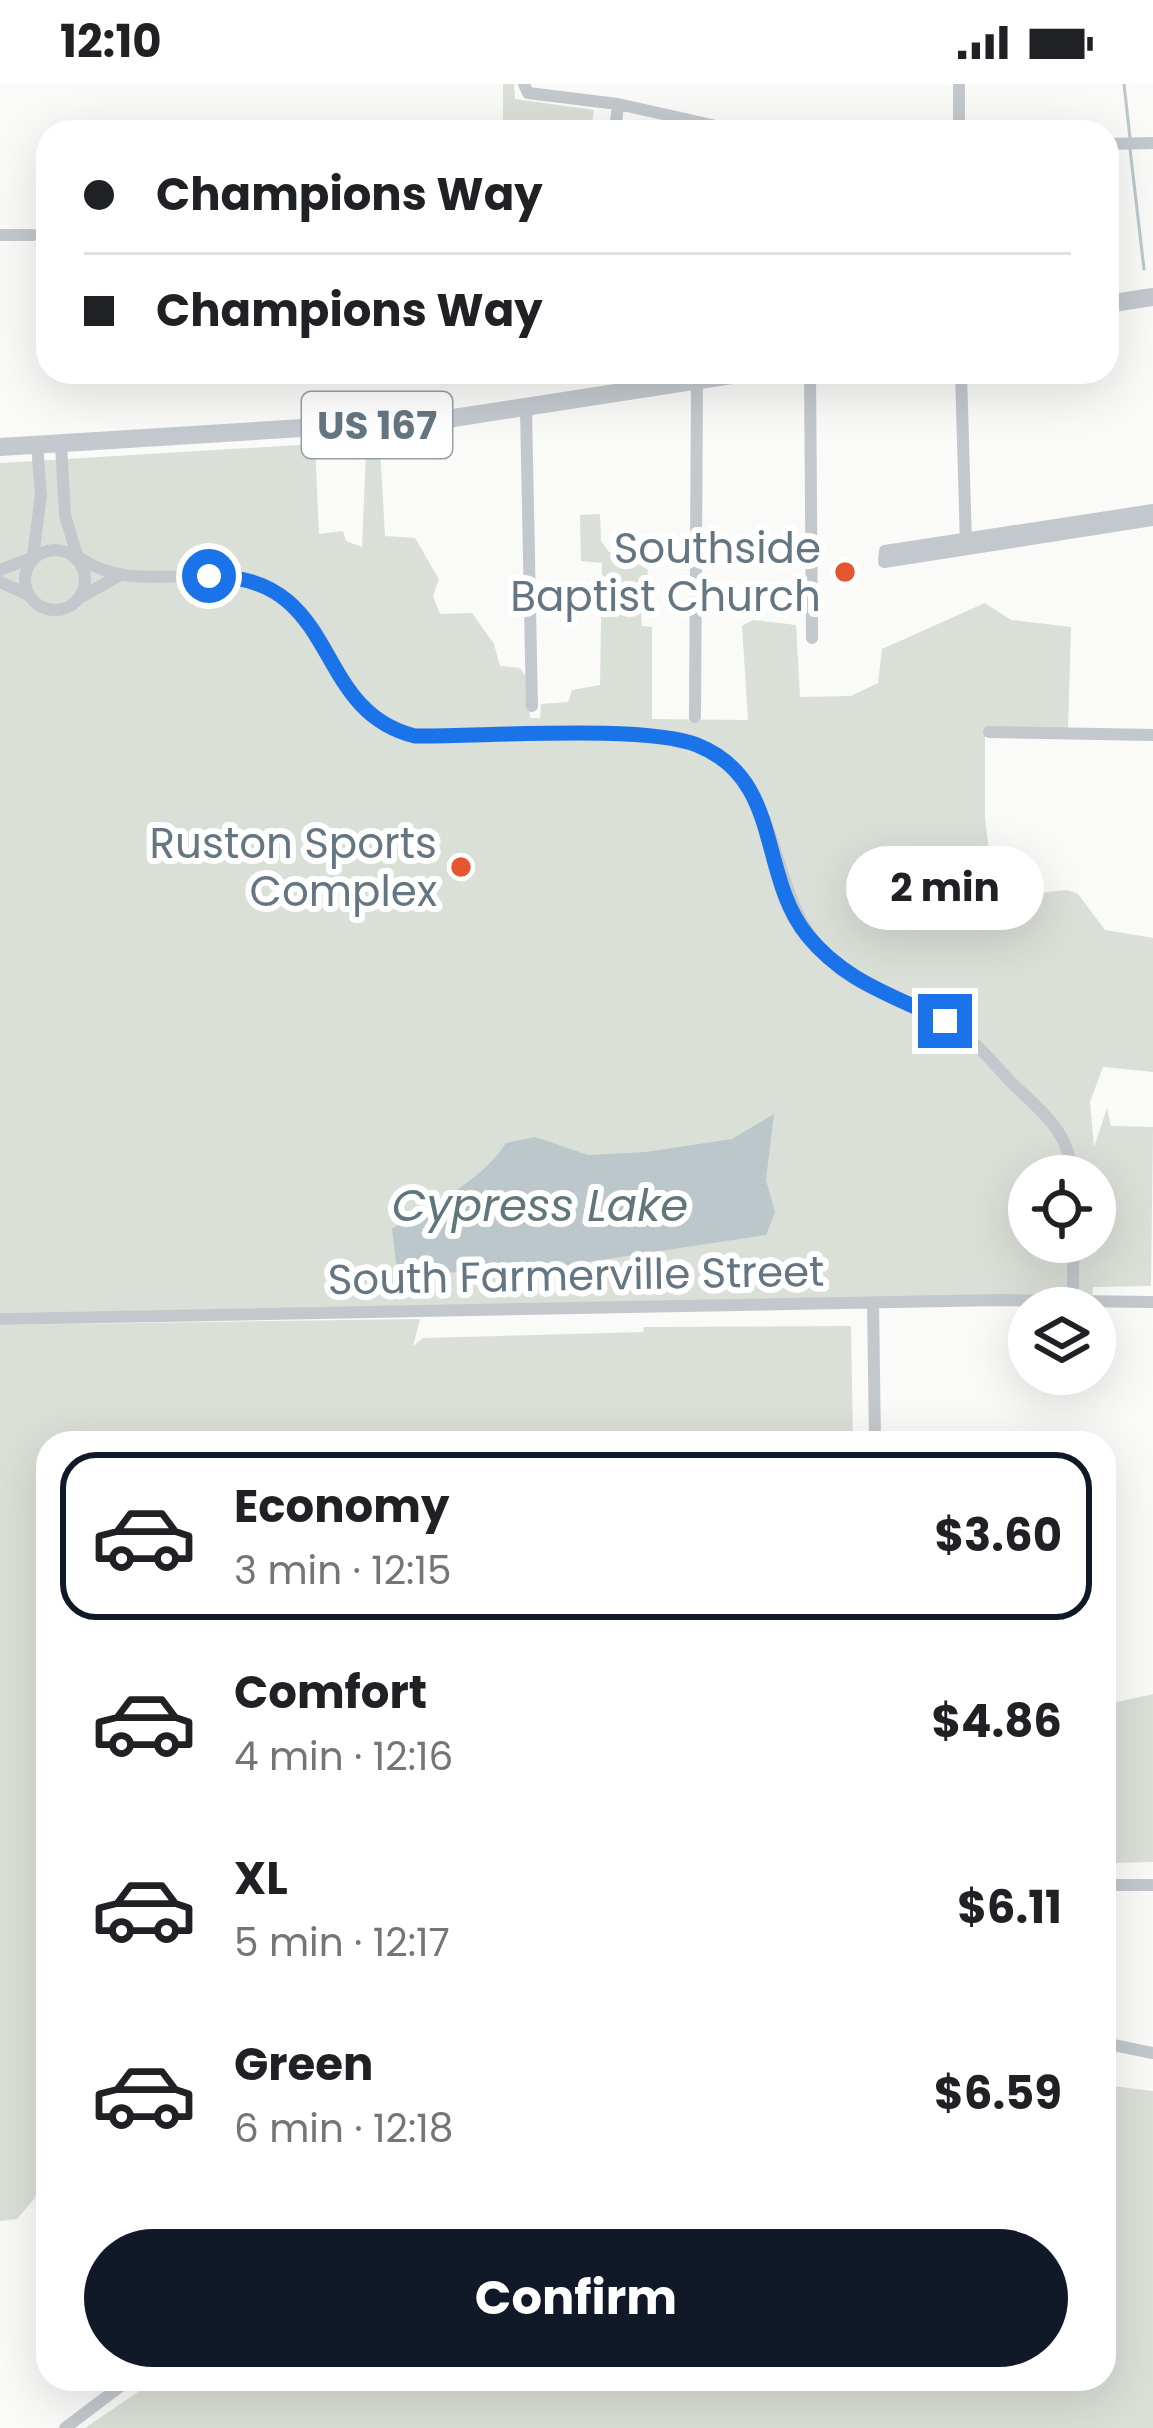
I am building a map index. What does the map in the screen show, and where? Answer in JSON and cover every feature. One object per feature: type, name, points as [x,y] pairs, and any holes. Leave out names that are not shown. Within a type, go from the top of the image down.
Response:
[{"type":"highway","points":[[1119,302],[1153,296]]},
{"type":"highway","name":"US 167","points":[[0,447],[368,425],[526,409],[690,384]]},
{"type":"street","points":[[959,84],[959,120]]},
{"type":"street","points":[[524,87],[689,120]]},
{"type":"street","points":[[616,120],[618,104]]},
{"type":"street","points":[[1119,144],[1153,143]]},
{"type":"street","points":[[0,236],[33,235]]},
{"type":"street","points":[[695,718],[697,384]]},
{"type":"street","points":[[810,384],[812,638]]},
{"type":"street","points":[[961,384],[966,544]]},
{"type":"street","points":[[526,409],[532,706]]},
{"type":"street","points":[[61,444],[65,515],[84,581],[76,600]]},
{"type":"street","points":[[29,595],[40,495],[38,445]]},
{"type":"street","points":[[1153,510],[966,544],[884,562],[882,557],[885,551],[966,544],[1153,520]]},
{"type":"street","points":[[0,570],[55,550],[78,556],[117,577]]},
{"type":"street","points":[[0,582],[52,611],[117,577],[226,576],[278,592],[310,624],[359,704],[394,731],[415,736],[663,738],[714,754],[736,769],[762,807],[787,899],[809,937],[850,976],[966,1035],[1056,1124],[1066,1155]]},
{"type":"street","points":[[989,732],[1153,735]]},
{"type":"street","name":"South Farmerville Street","points":[[0,1318],[1008,1301]]},
{"type":"street","name":"South Farmerville Street","points":[[1116,1301],[1153,1302]]},
{"type":"street","points":[[873,1302],[875,1431]]},
{"type":"street","points":[[1116,1885],[1153,1885]]},
{"type":"street","points":[[1116,2045],[1153,2053]]},
{"type":"street","points":[[65,2428],[114,2391]]},
{"type":"shaded area","points":[[503,84],[514,84],[515,99],[594,110],[592,120],[503,120]]},
{"type":"shaded area","name":"Ruston Sports Complex","points":[[315,444],[319,534],[343,531],[346,541],[362,547],[366,454],[380,448],[385,536],[415,538],[439,579],[433,596],[440,614],[472,613],[494,644],[500,666],[520,668],[528,680],[530,718],[540,718],[541,704],[568,702],[572,690],[600,685],[602,563],[581,561],[580,515],[600,514],[601,541],[609,552],[647,552],[648,586],[640,596],[642,626],[652,627],[652,719],[748,720],[742,626],[753,620],[796,625],[800,697],[851,696],[878,683],[882,649],[985,603],[1011,620],[1071,627],[1068,728],[985,728],[985,817],[994,898],[1067,890],[1078,894],[1105,930],[1153,938],[1153,1072],[1103,1067],[1090,1102],[1094,1147],[1107,1108],[1111,1126],[1153,1127],[1151,1286],[1008,1287],[1008,1296],[0,1313],[0,463]]},
{"type":"shaded area","points":[[420,1319],[413,1346],[423,1338],[643,1332],[644,1327],[851,1326],[853,1431],[36,1431],[36,2194],[17,2219],[0,2221],[0,1325]]},
{"type":"shaded area","points":[[1153,1694],[1153,1862],[1116,1863],[1116,1702]]},
{"type":"shaded area","points":[[1116,2086],[1153,2091],[1153,2428],[85,2428],[139,2391],[1116,2391]]},
{"type":"water","name":"Cypress Lake","points":[[774,1114],[766,1180],[775,1212],[766,1235],[554,1267],[404,1275],[396,1263],[392,1229],[468,1182],[506,1143],[535,1137],[588,1155],[646,1152],[732,1139]]},
{"type":"waterway","points":[[1124,84],[1130,138]]},
{"type":"waterway","points":[[1130,149],[1144,269]]},
{"type":"place","name":"Southside Baptist Church","points":[[845,572]]},
{"type":"place","name":"Ruston Sports Complex","points":[[461,867]]},
{"type":"route","points":[[209,576],[241,578],[290,600],[359,704],[394,731],[415,736],[663,738],[714,754],[736,769],[762,807],[787,899],[809,937],[850,976],[945,1021]]}]
